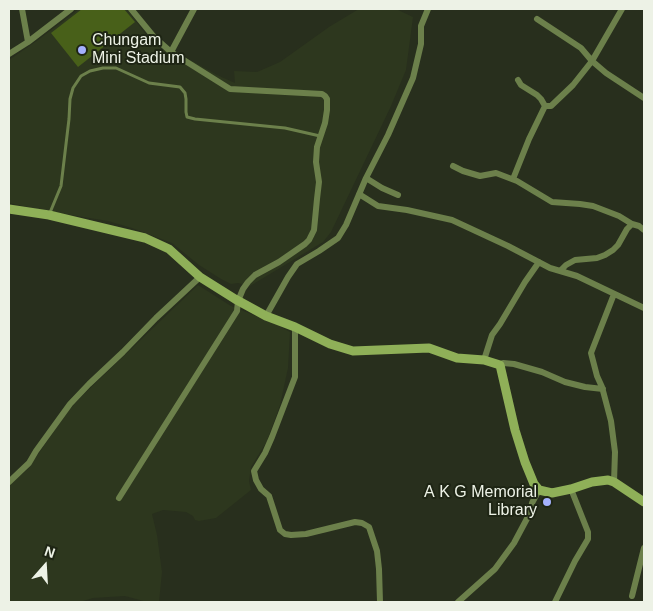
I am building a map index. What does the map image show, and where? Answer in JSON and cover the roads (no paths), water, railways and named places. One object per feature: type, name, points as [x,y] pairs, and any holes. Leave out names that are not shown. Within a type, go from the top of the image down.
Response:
[{"type":"main road","points":[[9,209],[49,215],[145,238],[169,249],[200,277],[238,301],[266,316],[295,327],[330,344],[353,351],[429,348],[457,358],[484,360],[500,365],[524,462],[534,484],[539,490],[552,493],[592,482],[608,480],[644,502]]},
{"type":"street","points":[[22,9],[28,42]]},
{"type":"street","points":[[9,54],[71,9]]},
{"type":"street","points":[[120,498],[237,311],[238,301],[248,282],[255,275],[279,262],[309,240],[314,230],[319,182],[316,162],[317,147],[326,123],[327,110],[326,99],[322,94],[230,89],[171,52],[154,37],[131,9]]},
{"type":"street","points":[[171,52],[194,9]]},
{"type":"street","points":[[266,316],[297,264],[319,252],[338,238],[346,225],[413,78],[421,44],[421,26],[428,9]]},
{"type":"street","points":[[545,106],[551,106],[573,85],[592,61],[622,9]]},
{"type":"street","points":[[537,19],[581,48],[606,74],[644,98]]},
{"type":"street","points":[[513,179],[545,106],[542,99],[518,80]]},
{"type":"street","points":[[454,166],[474,175],[496,173],[513,179],[552,202],[593,206],[644,230]]},
{"type":"street","points":[[366,178],[398,195]]},
{"type":"street","points":[[359,194],[378,206],[452,220],[550,268],[577,276],[644,308]]},
{"type":"street","points":[[560,271],[575,260],[597,258],[613,250],[632,224]]},
{"type":"street","points":[[484,360],[492,335],[524,282],[539,262]]},
{"type":"street","points":[[9,482],[29,463],[70,404],[200,277]]},
{"type":"street","points":[[614,294],[591,353],[611,421],[615,452],[614,482]]},
{"type":"street","points":[[295,327],[295,376],[272,437],[254,471],[256,480],[268,496],[280,530],[285,534],[306,534],[355,522],[369,527],[377,551],[380,602]]},
{"type":"street","points":[[500,365],[503,363],[514,364],[542,372],[565,382],[603,389]]},
{"type":"street","points":[[555,602],[588,539],[588,532],[572,489]]},
{"type":"street","points":[[458,602],[495,569],[514,543],[530,513],[539,490]]},
{"type":"street","points":[[632,596],[644,548]]},
{"type":"lane","points":[[49,215],[61,186],[70,99],[73,88],[81,76],[90,71],[116,68],[149,83],[180,87],[185,93],[187,117],[195,120],[285,128],[321,136]]},
{"type":"place","name":"Chungam Mini Stadium","points":[[82,50]]},
{"type":"place","name":"A K G Memorial Library","points":[[547,502]]}]
